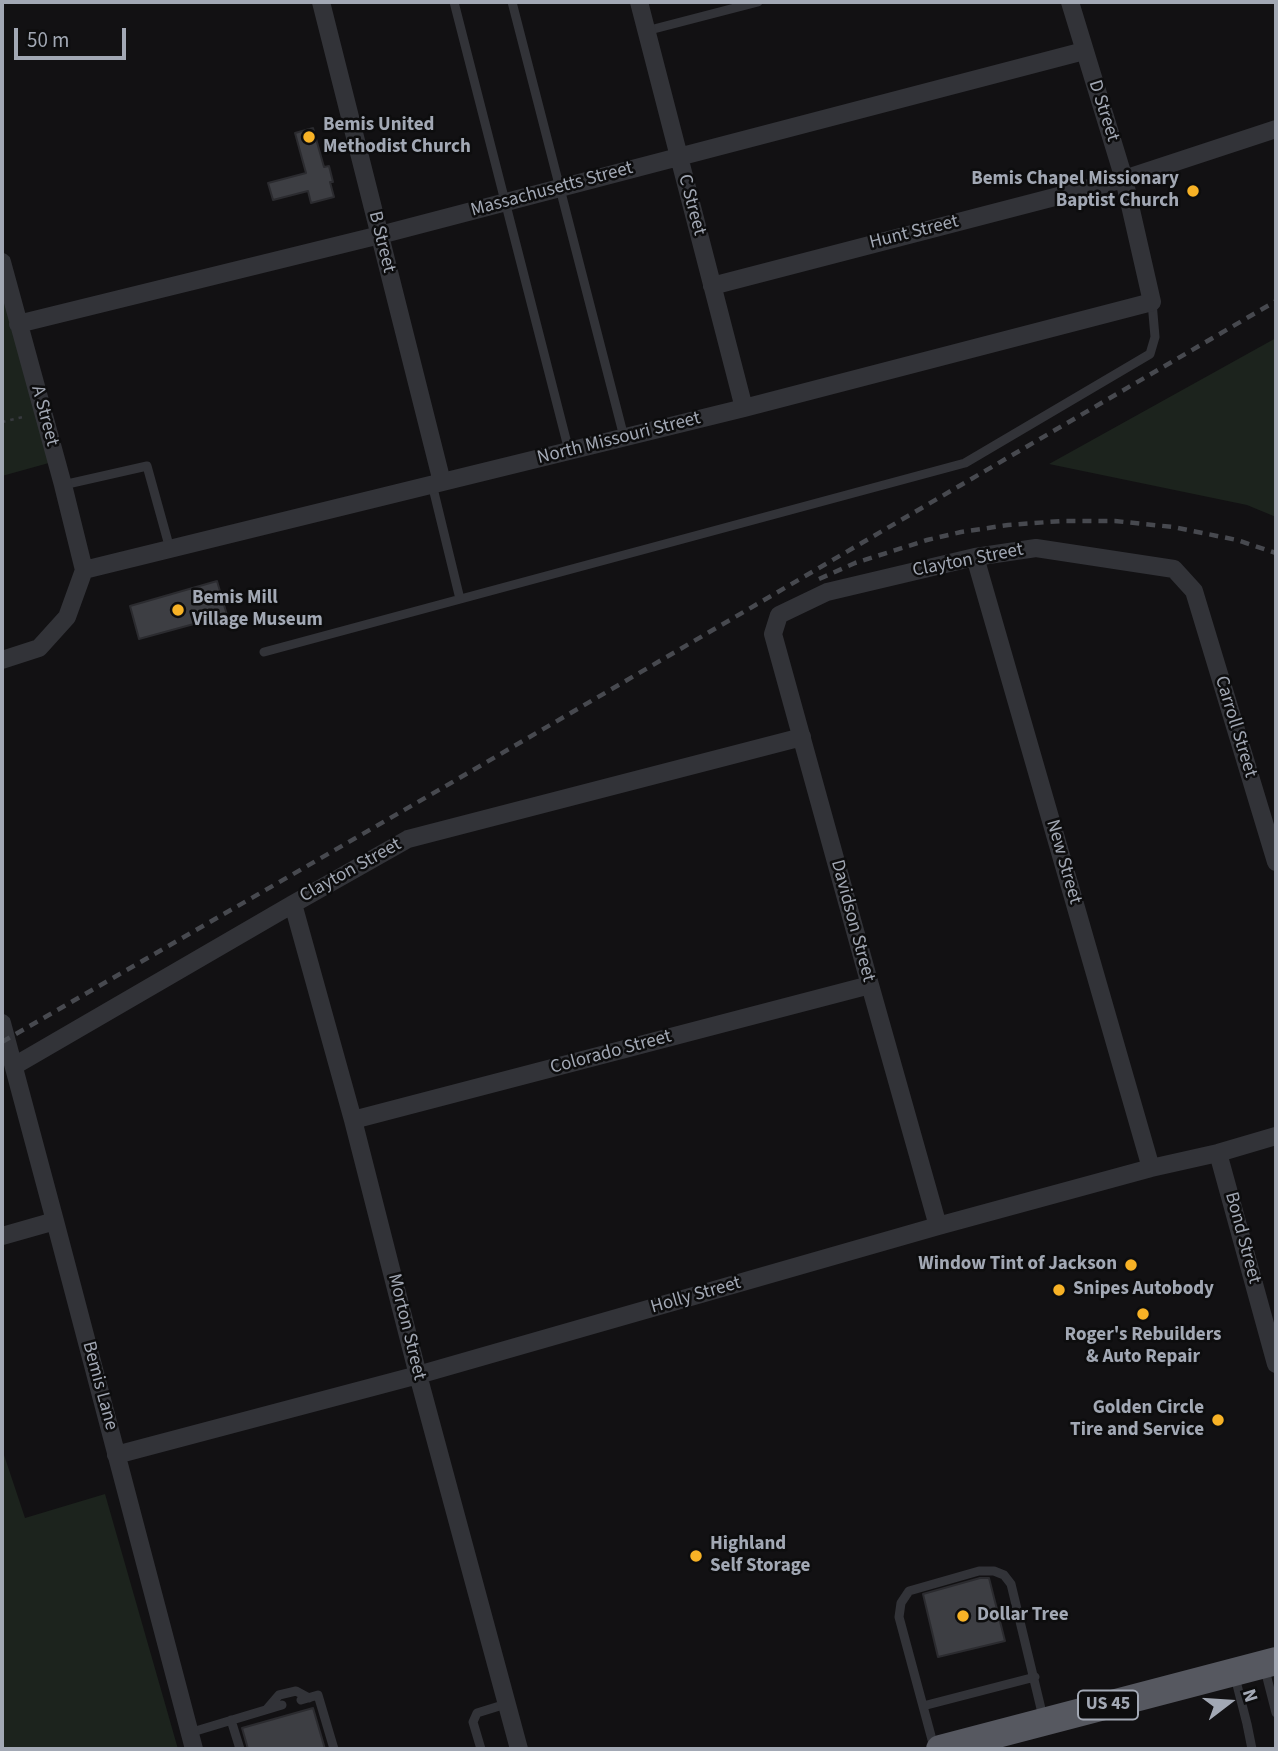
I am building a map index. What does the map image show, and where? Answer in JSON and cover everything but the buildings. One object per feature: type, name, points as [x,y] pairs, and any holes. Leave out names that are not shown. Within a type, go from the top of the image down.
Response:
[{"type":"highway","name":"US 45","points":[[940,1749],[999,1738],[1045,1722],[1270,1662]]},
{"type":"street","name":"B Street","points":[[321,2],[380,235],[437,483]]},
{"type":"street","name":"C Street","points":[[639,2],[744,408]]},
{"type":"street","name":"D Street","points":[[1070,2],[1124,179],[1152,302]]},
{"type":"street","name":"Massachusetts Street","points":[[18,324],[380,235],[1084,51]]},
{"type":"street","name":"Hunt Street","points":[[712,286],[1124,179],[1276,130]]},
{"type":"street","name":"A Street","points":[[2,262],[84,570]]},
{"type":"street","name":"North Missouri Street","points":[[84,570],[744,408],[1152,302]]},
{"type":"street","name":"Clayton Street","points":[[779,615],[827,592],[975,557],[1036,548],[1174,569],[1194,591]]},
{"type":"street","name":"New Street","points":[[975,557],[1151,1168]]},
{"type":"street","points":[[2,660],[39,648],[66,617],[84,570]]},
{"type":"street","name":"Carroll Street","points":[[1194,591],[1276,862]]},
{"type":"street","name":"Davidson Street","points":[[779,615],[774,634],[938,1226]]},
{"type":"street","name":"Clayton Street","points":[[14,1066],[408,839],[802,737]]},
{"type":"street","name":"Morton Street","points":[[293,904],[353,1120],[418,1375],[519,1749]]},
{"type":"street","name":"Colorado Street","points":[[353,1120],[870,985]]},
{"type":"street","name":"Bemis Lane","points":[[2,1023],[191,1741]]},
{"type":"street","name":"Holly Street","points":[[116,1455],[418,1375],[938,1226],[1276,1136]]},
{"type":"street","name":"Bond Street","points":[[1218,1153],[1276,1364]]},
{"type":"street","points":[[2,1236],[55,1221]]},
{"type":"lane","points":[[454,2],[569,451]]},
{"type":"lane","points":[[512,2],[624,437]]},
{"type":"lane","points":[[646,31],[758,2]]},
{"type":"lane","points":[[264,652],[965,463],[1150,354],[1156,337],[1152,302]]},
{"type":"lane","points":[[63,485],[147,466],[170,549]]},
{"type":"lane","points":[[437,483],[460,599]]},
{"type":"lane","points":[[935,1749],[899,1617],[901,1603],[909,1591],[979,1571],[994,1571],[1004,1575],[1011,1584],[1045,1722]]},
{"type":"lane","points":[[1270,1662],[1276,1713]]},
{"type":"lane","points":[[1234,1672],[1252,1749]]},
{"type":"lane","points":[[923,1706],[1035,1677]]},
{"type":"lane","points":[[265,1710],[279,1695],[296,1691],[305,1699],[318,1695],[334,1749]]},
{"type":"lane","points":[[481,1749],[473,1722],[477,1713],[506,1704]]},
{"type":"lane","points":[[191,1741],[231,1720],[282,1705]]},
{"type":"lane","points":[[231,1720],[240,1749]]},
{"type":"path","points":[[2,422],[23,416]]},
{"type":"shaded area","points":[[2,262],[56,461],[2,476]]},
{"type":"shaded area","points":[[1276,338],[1276,517],[1247,505],[1049,464]]},
{"type":"shaded area","points":[[2,1449],[25,1518],[105,1494],[178,1749],[2,1749]]},
{"type":"railway","points":[[2,1042],[1276,301]]},
{"type":"railway","points":[[819,579],[855,563],[927,540],[1008,525],[1062,521],[1115,521],[1173,527],[1237,540],[1276,553]]},
{"type":"place","name":"Bemis United Methodist Church","points":[[309,137]]},
{"type":"place","name":"Bemis Chapel Missionary Baptist Church","points":[[1193,191]]},
{"type":"place","name":"Bemis Mill Village Museum","points":[[178,610]]},
{"type":"place","name":"Window Tint of Jackson","points":[[1131,1265]]},
{"type":"place","name":"Snipes Autobody","points":[[1059,1290]]},
{"type":"place","name":"Roger's Rebuilders & Auto Repair","points":[[1143,1314]]},
{"type":"place","name":"Golden Circle Tire and Service","points":[[1218,1420]]},
{"type":"place","name":"Highland Self Storage","points":[[696,1556]]},
{"type":"place","name":"Dollar Tree","points":[[963,1616]]}]
